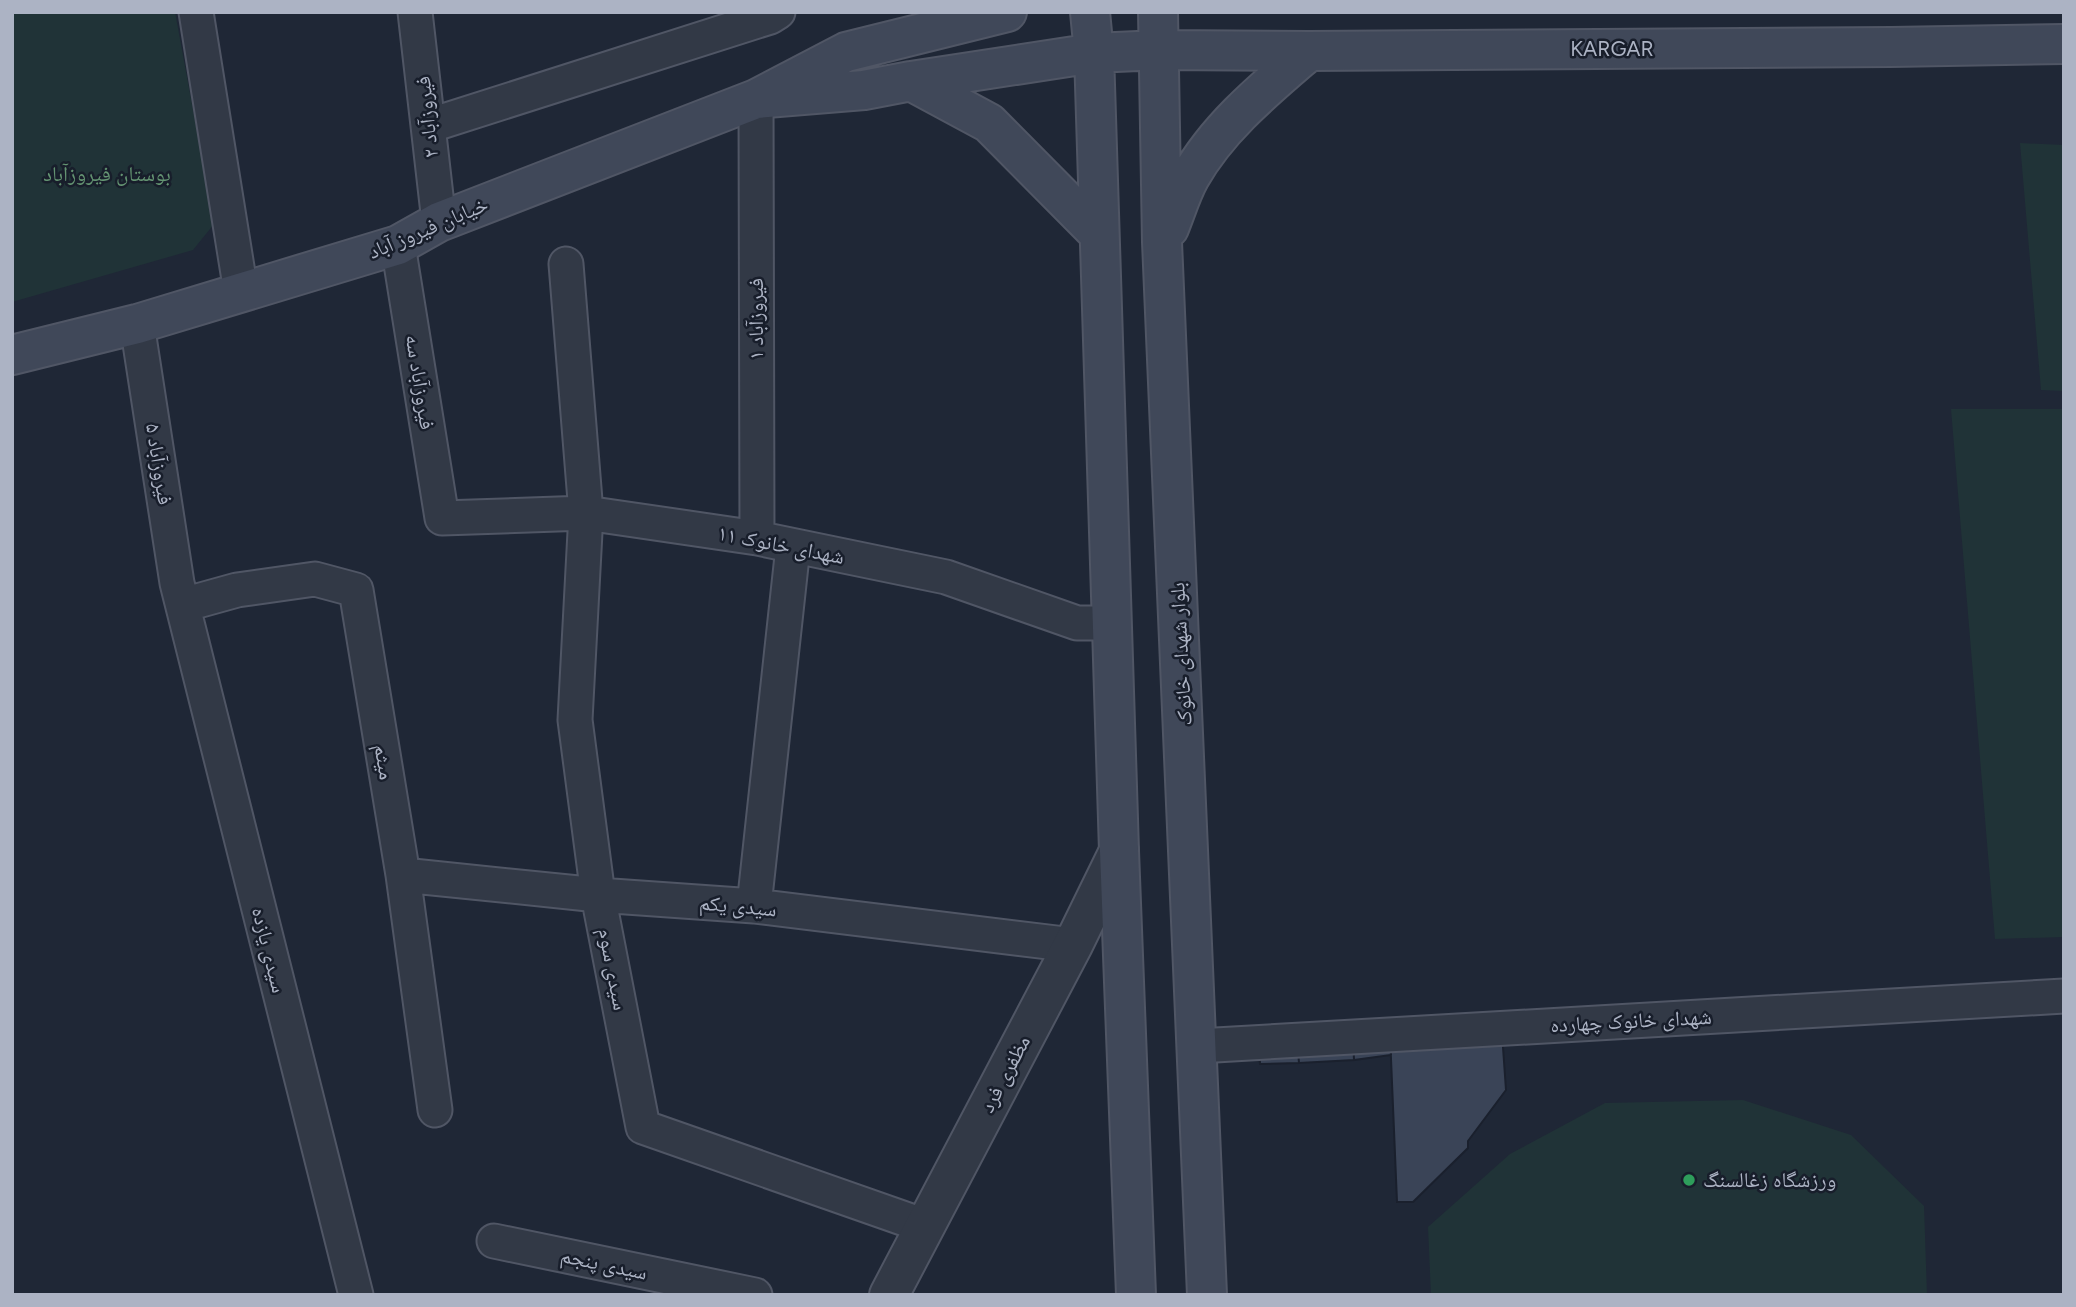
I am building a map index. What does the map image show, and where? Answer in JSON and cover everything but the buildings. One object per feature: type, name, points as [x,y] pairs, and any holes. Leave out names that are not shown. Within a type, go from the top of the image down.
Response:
[{"type":"main road","points":[[756,99],[846,52],[937,22],[1007,12]]},
{"type":"main road","points":[[1090,12],[1094,53],[1136,1295]]},
{"type":"main road","name":"بلوار شهدای خانوک","points":[[1158,12],[1162,243],[1207,1295]]},
{"type":"main road","name":"KARGAR","points":[[756,99],[864,90],[1094,53],[1160,50],[1878,48],[2064,44]]},
{"type":"main road","points":[[1162,243],[1190,177],[1223,131],[1267,87],[1309,51]]},
{"type":"main road","points":[[911,81],[989,123],[1099,234]]},
{"type":"main road","name":"خیابان فیروز آباد","points":[[12,355],[138,324],[398,245],[439,222],[756,99]]},
{"type":"street","points":[[196,12],[241,292]]},
{"type":"street","name":"فیروزآباد ۲","points":[[415,12],[439,222]]},
{"type":"street","points":[[428,126],[770,17],[778,12]]},
{"type":"street","name":"فیروزآباد ۱","points":[[756,99],[757,538]]},
{"type":"street","name":"فیروزآباد سه","points":[[398,245],[442,519]]},
{"type":"street","name":"سیدی سوم","points":[[566,264],[586,513],[575,720],[598,895],[643,1127],[925,1226]]},
{"type":"street","name":"فیروزآباد ۵","points":[[138,324],[177,583],[183,605]]},
{"type":"street","name":"شهدای خانوک ۱۱","points":[[442,519],[586,513],[757,538],[946,577],[1076,623],[1112,623]]},
{"type":"street","points":[[754,906],[793,547]]},
{"type":"street","name":"میثم","points":[[183,605],[237,590],[315,579],[356,590],[403,875],[435,1110]]},
{"type":"street","name":"سیدی یازده","points":[[183,605],[356,1295]]},
{"type":"street","name":"مظفری فرد","points":[[889,1295],[1073,945],[1119,851]]},
{"type":"street","name":"سیدی یکم","points":[[403,875],[598,895],[754,906],[1073,945]]},
{"type":"street","name":"شهدای خانوک چهارده","points":[[1198,1046],[2064,996]]},
{"type":"street","name":"سیدی پنجم","points":[[495,1241],[755,1295]]},
{"type":"green space","name":"بوستان فیروزآباد","points":[[12,12],[175,12],[214,224],[193,250],[12,302]]},
{"type":"green space","points":[[2020,143],[2064,145],[2064,391],[2041,390]]},
{"type":"green space","points":[[1951,409],[2064,409],[2064,937],[1995,939]]},
{"type":"green space","name":"ورزشگاه زغالسنگ","points":[[1743,1100],[1851,1135],[1924,1206],[1927,1295],[1431,1295],[1428,1227],[1510,1154],[1605,1103]]},
{"type":"place","name":"ورزشگاه زغالسنگ","points":[[1689,1180]]}]
